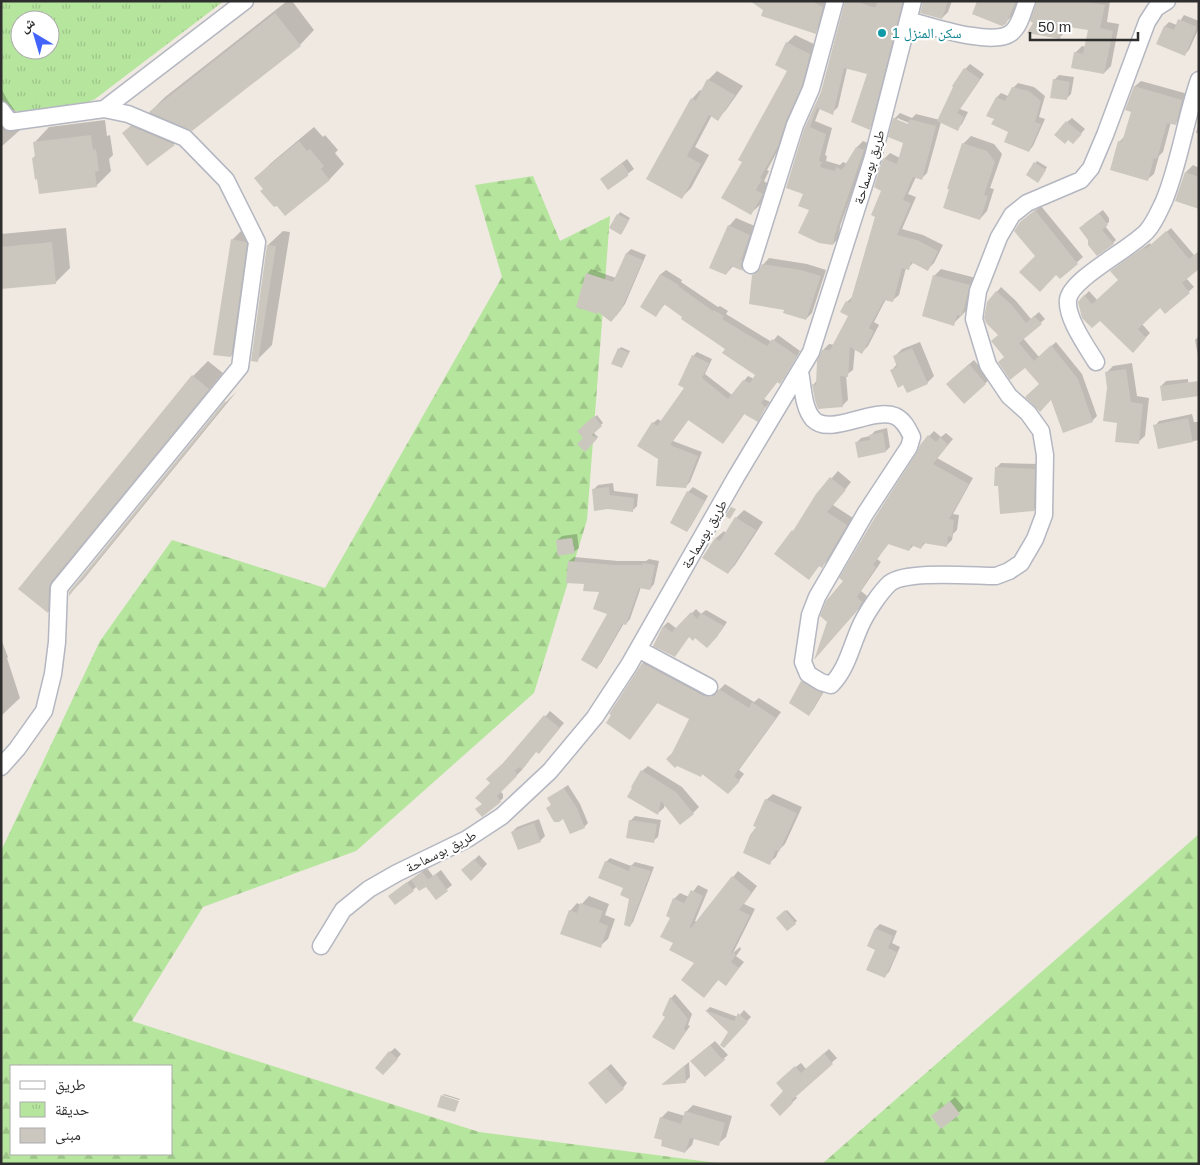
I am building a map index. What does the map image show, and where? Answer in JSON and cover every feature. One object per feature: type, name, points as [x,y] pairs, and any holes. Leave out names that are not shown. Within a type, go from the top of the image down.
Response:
[{"type":"street","points":[[104,109],[244,1]]},
{"type":"street","points":[[751,266],[795,125],[811,89],[834,1]]},
{"type":"street","name":"طريق بوسماحة","points":[[322,946],[343,910],[369,889],[397,873],[467,839],[502,816],[550,771],[595,717],[638,649],[736,477],[811,352],[873,157],[913,1]]},
{"type":"street","points":[[908,20],[981,38],[1002,37],[1012,32],[1020,22],[1027,1]]},
{"type":"street","points":[[800,372],[807,408],[814,420],[826,426],[880,414],[895,416],[906,425],[912,437],[909,447],[865,514],[817,597],[810,615],[803,662],[808,674],[821,682],[831,685],[840,676],[861,625],[881,593],[891,582],[910,575],[996,576],[1009,571],[1021,563],[1035,539],[1044,515],[1045,455],[1041,431],[1028,413],[1009,396],[988,365],[974,319],[978,291],[999,237],[1012,216],[1027,203],[1081,180],[1091,168],[1147,22],[1156,8],[1166,1]]},
{"type":"street","points":[[1096,362],[1073,323],[1068,301],[1071,290],[1134,243],[1148,230],[1173,179],[1199,80]]},
{"type":"street","points":[[1,110],[10,122],[104,109],[128,114],[185,138],[226,180],[257,242],[240,367],[59,588],[57,642],[53,674],[44,711],[17,749],[1,766]]},
{"type":"street","points":[[638,649],[709,687]]},
{"type":"green space","points":[[1,1],[224,1],[95,99],[84,104],[25,114],[6,104],[1,98]]},
{"type":"green space","points":[[533,176],[560,241],[610,216],[587,520],[534,693],[356,851],[203,907],[132,1021],[479,1132],[725,1164],[1,1164],[1,851],[100,641],[172,540],[325,588],[502,277],[475,185]]},
{"type":"green space","points":[[1199,834],[1199,1164],[822,1164]]},
{"type":"building","points":[[750,1],[811,1],[823,7],[816,34],[761,16],[763,10]]},
{"type":"building","points":[[845,1],[855,1],[876,7],[877,1],[903,1],[870,130],[851,122],[867,74],[844,68],[833,115],[817,108],[810,127],[826,134],[819,161],[822,162],[820,167],[835,171],[836,167],[842,170],[856,147],[864,150],[835,234],[833,245],[819,243],[798,233],[809,210],[798,206],[803,194],[786,188],[804,129],[821,92]]},
{"type":"building","points":[[923,1],[948,1],[942,19],[920,13]]},
{"type":"building","points":[[977,1],[1016,1],[1006,24],[1002,26],[972,14]]},
{"type":"building","points":[[1037,1],[1081,1],[1105,5],[1100,28],[1113,31],[1104,74],[1071,68],[1074,52],[1083,54],[1088,30],[1062,26],[1060,39],[1027,33],[1033,23],[1030,21]]},
{"type":"building","points":[[275,13],[301,46],[192,131],[149,112]]},
{"type":"building","points":[[1178,19],[1197,27],[1185,56],[1156,44],[1164,26],[1174,30]]},
{"type":"building","points":[[786,42],[810,54],[802,86],[786,121],[778,146],[760,178],[762,179],[756,190],[763,194],[751,215],[721,198],[742,162],[738,160],[787,71],[775,65]]},
{"type":"building","points":[[964,68],[980,79],[957,113],[964,117],[958,131],[937,121],[952,86]]},
{"type":"building","points":[[707,79],[735,95],[718,121],[709,115],[687,156],[701,164],[682,199],[646,179],[691,98],[696,101]]},
{"type":"building","points":[[1053,79],[1070,82],[1067,100],[1050,98]]},
{"type":"building","points":[[1134,86],[1182,100],[1176,125],[1167,123],[1157,159],[1154,158],[1148,181],[1110,170],[1118,141],[1122,142],[1131,112],[1125,110]]},
{"type":"building","points":[[1012,87],[1029,91],[1041,101],[1035,122],[1041,124],[1029,152],[1004,142],[1008,132],[991,124],[994,119],[986,116],[996,97],[1005,101]]},
{"type":"building","points":[[893,118],[908,124],[909,119],[936,126],[922,180],[913,177],[903,200],[911,203],[897,235],[917,240],[938,251],[928,271],[911,262],[909,270],[902,268],[893,302],[884,300],[869,328],[874,331],[862,354],[850,347],[848,377],[840,376],[843,407],[818,409],[812,384],[816,385],[817,361],[822,350],[830,350],[848,316],[840,312],[846,301],[850,303],[875,217],[871,215],[881,191],[874,187],[883,158],[897,164],[903,143],[888,137]]},
{"type":"building","points":[[1066,121],[1082,134],[1073,144],[1068,140],[1065,144],[1054,135]]},
{"type":"building","points":[[131,126],[175,145],[147,166],[122,133]]},
{"type":"building","points":[[91,135],[93,150],[96,149],[99,171],[95,172],[97,187],[39,194],[32,158],[35,157],[33,142]]},
{"type":"building","points":[[299,141],[307,151],[310,149],[324,166],[321,169],[330,180],[285,216],[260,191],[263,189],[254,178]]},
{"type":"building","points":[[962,143],[987,151],[995,162],[984,195],[988,196],[980,220],[943,208]]},
{"type":"building","points":[[1034,162],[1046,170],[1038,183],[1026,175]]},
{"type":"building","points":[[622,163],[628,171],[628,176],[608,190],[600,179]]},
{"type":"building","points":[[1185,172],[1199,177],[1199,209],[1175,201]]},
{"type":"building","points":[[1035,210],[1078,264],[1060,279],[1056,275],[1040,292],[1019,272],[1035,256],[1014,231],[1020,222]]},
{"type":"building","points":[[1099,213],[1108,225],[1102,230],[1114,244],[1097,256],[1088,245],[1088,240],[1079,228]]},
{"type":"building","points":[[617,214],[629,220],[621,235],[609,228]]},
{"type":"building","points":[[728,225],[750,235],[741,260],[743,271],[731,266],[726,275],[709,268]]},
{"type":"building","points":[[1166,231],[1189,259],[1199,251],[1199,269],[1182,283],[1190,293],[1165,314],[1160,308],[1138,329],[1146,338],[1133,353],[1100,321],[1092,328],[1082,318],[1078,302],[1084,295],[1092,304],[1118,280],[1110,271],[1144,247],[1146,249]]},
{"type":"building","points":[[231,239],[246,242],[247,244],[231,357],[213,355]]},
{"type":"building","points":[[52,242],[56,284],[1,289],[1,247]]},
{"type":"building","points":[[267,245],[276,246],[258,362],[251,361]]},
{"type":"building","points":[[626,253],[643,260],[621,310],[611,322],[598,312],[597,314],[576,307],[586,273],[613,282]]},
{"type":"building","points":[[762,264],[801,270],[821,276],[806,320],[783,313],[784,310],[749,304],[752,275],[758,272]]},
{"type":"building","points":[[660,274],[679,285],[713,311],[724,316],[722,319],[767,346],[772,339],[797,356],[780,384],[777,382],[761,403],[766,407],[758,422],[744,414],[723,444],[688,420],[670,445],[698,456],[686,488],[656,486],[658,459],[637,446],[652,422],[657,426],[684,388],[678,385],[692,355],[709,363],[702,378],[728,399],[743,380],[750,383],[755,375],[722,353],[725,349],[681,319],[682,317],[664,304],[656,317],[640,307]]},
{"type":"building","points":[[933,275],[970,285],[962,316],[957,315],[954,326],[922,316]]},
{"type":"building","points":[[996,291],[1012,305],[1026,323],[1034,316],[1042,324],[1019,343],[1034,361],[1051,345],[1078,379],[1093,422],[1063,433],[1051,400],[1040,412],[1025,397],[1039,384],[1025,368],[1010,380],[998,362],[1004,357],[991,341],[998,335],[986,323],[984,318],[987,302]]},
{"type":"building","points":[[618,348],[629,353],[622,368],[611,364]]},
{"type":"building","points":[[912,348],[928,384],[907,393],[903,385],[898,388],[890,370],[897,367],[893,356]]},
{"type":"building","points":[[969,364],[986,384],[964,404],[946,384]]},
{"type":"building","points":[[1126,369],[1131,402],[1143,404],[1139,444],[1115,442],[1117,423],[1103,421],[1107,388],[1105,372]]},
{"type":"building","points":[[192,375],[209,389],[51,582],[48,613],[18,589]]},
{"type":"building","points":[[1199,381],[1199,396],[1162,401],[1160,386]]},
{"type":"building","points":[[225,401],[226,403],[69,596],[69,592]]},
{"type":"building","points":[[594,416],[602,426],[592,435],[597,439],[585,452],[577,444],[583,438],[577,431]]},
{"type":"building","points":[[1188,418],[1193,442],[1158,449],[1153,425]]},
{"type":"building","points":[[883,432],[886,452],[858,458],[855,442],[870,440],[869,435]]},
{"type":"building","points":[[928,435],[936,442],[940,437],[948,445],[933,464],[969,484],[949,519],[954,520],[952,537],[948,536],[947,547],[923,543],[921,549],[911,545],[909,551],[888,544],[873,565],[876,567],[857,597],[862,602],[856,612],[814,660],[827,622],[820,616],[826,601],[843,581],[839,578],[920,445]]},
{"type":"building","points":[[995,467],[1035,469],[1034,511],[1000,514],[998,486],[994,486]]},
{"type":"building","points":[[830,477],[846,490],[827,512],[847,525],[822,568],[819,566],[809,580],[774,554],[793,531],[816,494]]},
{"type":"building","points":[[609,487],[610,495],[634,498],[633,512],[608,509],[594,511],[592,489]]},
{"type":"building","points":[[687,491],[705,501],[687,532],[670,523]]},
{"type":"building","points":[[731,507],[736,509],[730,519],[725,516]]},
{"type":"building","points":[[735,517],[756,530],[728,574],[702,558],[715,538],[720,541]]},
{"type":"building","points":[[572,538],[575,553],[558,556],[556,540]]},
{"type":"building","points":[[568,561],[613,565],[642,565],[643,563],[655,565],[650,590],[639,588],[626,625],[622,624],[597,669],[581,660],[607,614],[593,609],[599,592],[583,591],[584,584],[566,583]]},
{"type":"building","points":[[691,612],[697,619],[701,613],[724,626],[707,648],[695,638],[693,641],[689,637],[675,657],[653,646],[663,626],[672,632]]},
{"type":"building","points":[[642,663],[704,696],[714,696],[719,689],[749,708],[752,702],[776,718],[734,776],[740,781],[728,794],[702,774],[701,777],[677,766],[675,768],[666,759],[672,753],[689,719],[657,703],[630,740],[606,723],[611,715],[609,714]]},
{"type":"building","points":[[801,681],[822,693],[809,716],[789,703]]},
{"type":"building","points":[[544,715],[560,728],[539,754],[536,752],[522,770],[520,767],[515,770],[517,776],[497,796],[501,802],[482,817],[475,809],[482,804],[475,798],[490,783],[486,779],[503,763]]},
{"type":"building","points":[[641,770],[676,792],[694,814],[680,825],[661,801],[658,815],[627,797]]},
{"type":"building","points":[[564,788],[577,808],[585,828],[570,834],[563,819],[559,822],[554,822],[546,808],[551,805],[547,798]]},
{"type":"building","points":[[765,799],[797,813],[779,852],[776,850],[770,865],[743,853],[750,835],[756,827],[753,826]]},
{"type":"building","points":[[629,820],[657,824],[654,843],[626,838]]},
{"type":"building","points":[[534,823],[541,842],[518,850],[511,832]]},
{"type":"building","points":[[474,859],[483,869],[471,881],[461,870]]},
{"type":"building","points":[[605,861],[629,871],[630,865],[651,871],[630,927],[624,925],[629,899],[620,895],[623,888],[598,878]]},
{"type":"building","points":[[422,872],[428,879],[436,874],[448,891],[436,900],[426,887],[419,891],[411,880]]},
{"type":"building","points":[[732,876],[752,893],[739,910],[750,915],[730,955],[733,952],[736,955],[731,962],[739,968],[726,986],[718,980],[704,998],[681,980],[694,963],[669,950],[673,943],[660,937],[670,918],[666,916],[673,898],[684,903],[691,890],[703,896],[691,928]]},
{"type":"building","points":[[407,882],[414,891],[395,905],[388,896]]},
{"type":"building","points":[[580,903],[603,911],[599,922],[608,926],[601,948],[560,934],[569,910],[577,913]]},
{"type":"building","points":[[785,910],[796,924],[787,931],[776,918]]},
{"type":"building","points":[[875,928],[893,936],[888,948],[897,952],[885,978],[866,970],[875,950],[867,946]]},
{"type":"building","points":[[670,997],[688,1019],[684,1029],[686,1031],[674,1050],[652,1037],[665,1017],[662,1015]]},
{"type":"building","points":[[705,1010],[734,1021],[738,1013],[748,1022],[724,1048],[720,1045],[728,1032]]},
{"type":"building","points":[[710,1045],[722,1059],[726,1059],[705,1077],[690,1061]]},
{"type":"building","points":[[389,1051],[398,1059],[383,1075],[375,1068]]},
{"type":"building","points":[[824,1053],[833,1064],[791,1101],[793,1103],[780,1116],[770,1105],[783,1091],[776,1083],[795,1066],[801,1073]]},
{"type":"building","points":[[685,1065],[686,1083],[661,1085]]},
{"type":"building","points":[[606,1068],[624,1089],[606,1104],[588,1083]]},
{"type":"building","points":[[441,1095],[459,1101],[455,1112],[437,1107]]},
{"type":"building","points":[[950,1101],[960,1114],[941,1129],[931,1116]]},
{"type":"building","points":[[685,1111],[725,1123],[719,1146],[690,1138],[685,1153],[661,1146],[662,1140],[654,1138],[660,1117],[681,1124]]},
{"type":"place","name":"سكن المنزل 1","points":[[882,33]]}]
